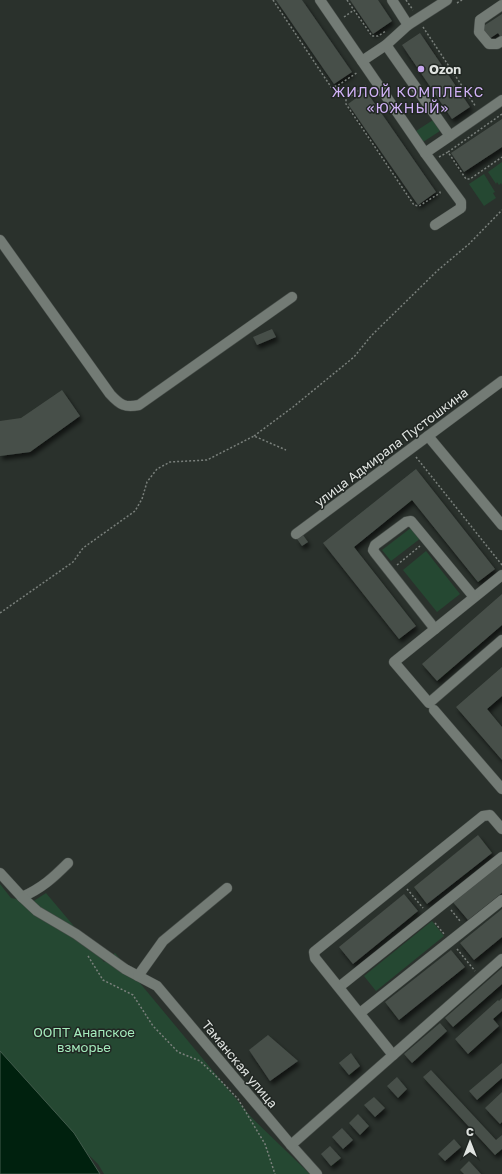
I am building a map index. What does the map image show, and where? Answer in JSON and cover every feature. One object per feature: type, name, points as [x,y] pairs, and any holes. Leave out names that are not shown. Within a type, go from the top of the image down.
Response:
[{"type":"street","points":[[320,0],[361,65],[461,202],[461,208],[435,226]]},
{"type":"street","points":[[392,0],[408,25]]},
{"type":"street","points":[[361,65],[408,25],[447,0]]},
{"type":"street","points":[[502,5],[480,20],[479,32],[489,44],[497,44],[502,41]]},
{"type":"street","points":[[386,45],[450,136]]},
{"type":"street","points":[[425,153],[502,100]]},
{"type":"street","points":[[0,240],[110,394],[122,405],[130,407],[139,405],[292,296]]},
{"type":"street","name":"улица Адмирала Пустошкина","points":[[296,534],[502,380]]},
{"type":"street","points":[[428,436],[502,525]]},
{"type":"street","points":[[435,629],[374,550],[376,545],[408,520],[414,523],[474,597]]},
{"type":"street","points":[[502,574],[394,662],[502,789]]},
{"type":"street","points":[[431,707],[502,640]]},
{"type":"street","points":[[393,1055],[315,958],[314,952],[483,816],[490,815],[502,828]]},
{"type":"street","points":[[339,987],[502,856]]},
{"type":"street","points":[[0,873],[22,897],[37,890],[52,879],[68,863]]},
{"type":"street","points":[[138,976],[163,941],[227,888]]},
{"type":"street","name":"Таманская улица","points":[[22,897],[37,911],[76,934],[125,969],[157,986],[317,1174]]},
{"type":"street","points":[[360,1013],[502,900]]},
{"type":"street","points":[[291,1145],[502,960]]},
{"type":"path","points":[[273,0],[331,88],[337,86],[361,65]]},
{"type":"path","points":[[347,0],[372,36],[378,36],[389,29]]},
{"type":"path","points":[[423,26],[477,108]]},
{"type":"path","points":[[370,83],[346,100],[346,104],[414,205],[419,206],[440,193],[440,188]]},
{"type":"path","points":[[502,114],[448,152],[466,179],[470,179],[502,157]]},
{"type":"path","points":[[0,613],[73,562],[83,548],[135,511],[142,499],[147,482],[157,469],[170,462],[207,460],[254,436],[293,407],[354,357],[371,336],[437,271],[469,244],[502,210]]},
{"type":"path","points":[[254,436],[286,450]]},
{"type":"path","points":[[410,449],[502,565]]},
{"type":"path","points":[[389,571],[428,540]]},
{"type":"path","points":[[401,881],[480,978]]},
{"type":"path","points":[[445,902],[466,928]]},
{"type":"path","points":[[88,954],[102,980],[133,995],[153,1026],[178,1052],[200,1061],[238,1099],[265,1144],[275,1174]]},
{"type":"green space","points":[[433,120],[440,131],[423,142],[416,131]]},
{"type":"green space","points":[[502,162],[502,185],[501,183],[499,185],[497,182],[496,184],[488,172]]},
{"type":"green space","points":[[484,174],[495,192],[493,193],[496,198],[484,206],[469,184]]},
{"type":"green space","points":[[412,527],[421,538],[391,561],[382,550]]},
{"type":"green space","points":[[426,551],[460,594],[437,612],[403,570]]},
{"type":"green space","name":"ООПТ Анапское взморье","points":[[0,884],[11,898],[32,902],[46,893],[104,962],[115,953],[252,1118],[310,1174],[104,1174],[98,1164],[0,1068]]},
{"type":"green space","points":[[432,921],[444,936],[376,991],[364,976]]},
{"type":"shaded area","points":[[0,1051],[74,1133],[100,1174],[0,1174]]},
{"type":"building","points":[[276,0],[302,0],[352,72],[334,84]]},
{"type":"building","points":[[350,0],[378,0],[392,21],[373,34]]},
{"type":"building","points":[[502,14],[502,39],[498,33],[489,39],[482,27]]},
{"type":"building","points":[[420,33],[470,107],[452,119],[402,45]]},
{"type":"building","points":[[366,91],[436,192],[418,205],[348,104]]},
{"type":"building","points":[[502,119],[502,147],[464,172],[451,153]]},
{"type":"building","points":[[272,329],[276,337],[257,345],[253,337]]},
{"type":"building","points":[[62,390],[80,416],[30,452],[0,456],[0,421],[21,418]]},
{"type":"building","points":[[416,469],[495,569],[478,582],[412,500],[354,547],[416,626],[399,639],[323,543]]},
{"type":"building","points":[[303,535],[308,542],[302,546],[297,539]]},
{"type":"building","points":[[502,594],[502,625],[437,681],[422,664]]},
{"type":"building","points":[[502,667],[502,696],[487,709],[502,727],[502,760],[456,707]]},
{"type":"building","points":[[478,835],[492,853],[427,904],[414,887]]},
{"type":"building","points":[[502,861],[502,893],[468,920],[452,901]]},
{"type":"building","points":[[404,894],[418,911],[353,964],[339,947]]},
{"type":"building","points":[[502,909],[502,937],[474,960],[460,943]]},
{"type":"building","points":[[451,950],[465,967],[399,1020],[385,1002]]},
{"type":"building","points":[[502,968],[502,984],[453,1027],[445,1018]]},
{"type":"building","points":[[502,998],[502,1011],[493,1019],[499,1026],[468,1054],[455,1039]]},
{"type":"building","points":[[440,1023],[447,1031],[412,1063],[404,1054]]},
{"type":"building","points":[[268,1035],[298,1061],[270,1081],[249,1050]]},
{"type":"building","points":[[351,1053],[360,1066],[349,1075],[339,1063]]},
{"type":"building","points":[[502,1063],[502,1078],[477,1100],[469,1091]]},
{"type":"building","points":[[431,1070],[496,1140],[502,1135],[502,1149],[495,1155],[423,1077]]},
{"type":"building","points":[[397,1077],[407,1089],[398,1098],[387,1086]]},
{"type":"building","points":[[502,1092],[502,1122],[500,1124],[485,1108]]},
{"type":"building","points":[[374,1097],[385,1108],[375,1117],[364,1105]]},
{"type":"building","points":[[358,1114],[369,1126],[360,1135],[349,1123]]},
{"type":"building","points":[[342,1128],[353,1140],[343,1149],[332,1137]]},
{"type":"building","points":[[454,1139],[461,1147],[445,1161],[438,1154]]},
{"type":"building","points":[[330,1146],[341,1158],[331,1166],[321,1154]]},
{"type":"building","points":[[469,1161],[481,1174],[464,1174],[460,1170]]},
{"type":"place","name":"Ozon","points":[[421,69]]},
{"type":"district","name":"ЖИЛОЙ КОМПЛЕКС «ЮЖНЫЙ»","points":[[408,100]]}]
